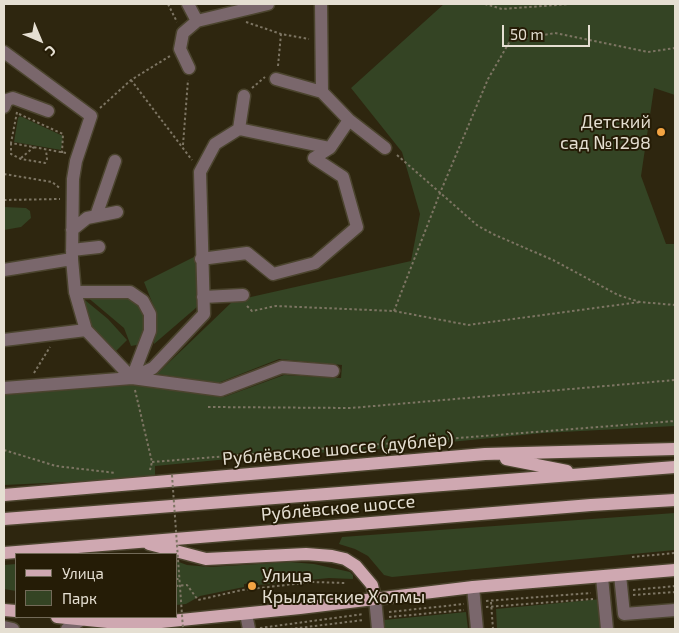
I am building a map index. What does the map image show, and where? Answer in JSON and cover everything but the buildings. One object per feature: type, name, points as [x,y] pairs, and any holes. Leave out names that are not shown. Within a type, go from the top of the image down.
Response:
[{"type":"main road","name":"Рублёвское шоссе (дублёр)","points":[[4,495],[485,454],[675,449]]},
{"type":"main road","points":[[485,454],[582,474]]},
{"type":"main road","name":"Рублёвское шоссе","points":[[4,519],[675,467]]},
{"type":"main road","name":"Рублёвское шоссе","points":[[4,553],[675,500]]},
{"type":"main road","points":[[134,542],[206,559],[306,554],[345,559],[356,566],[372,585],[375,598]]},
{"type":"main road","points":[[65,618],[118,623],[161,622],[246,614],[473,587],[675,570]]},
{"type":"street","points":[[188,4],[197,21]]},
{"type":"street","points":[[189,68],[180,49],[183,33],[197,21],[268,4]]},
{"type":"street","points":[[321,4],[322,92]]},
{"type":"street","points":[[4,52],[91,116],[76,161],[72,199],[74,292],[86,330],[132,378]]},
{"type":"street","points":[[276,79],[322,92],[349,120],[384,148]]},
{"type":"street","points":[[239,129],[244,96]]},
{"type":"street","points":[[4,106],[10,98],[48,111]]},
{"type":"street","points":[[201,259],[247,253],[273,274],[315,263],[350,233],[356,227],[343,177],[314,158],[330,148],[349,120]]},
{"type":"street","points":[[132,378],[153,368],[204,314],[200,172],[215,144],[239,129],[330,148]]},
{"type":"street","points":[[96,216],[115,161]]},
{"type":"street","points":[[72,230],[87,218],[117,212]]},
{"type":"street","points":[[4,270],[99,247]]},
{"type":"street","points":[[74,292],[130,292],[143,301],[150,314],[150,331],[132,378]]},
{"type":"street","points":[[203,297],[240,295]]},
{"type":"street","points":[[4,340],[86,330]]},
{"type":"street","points":[[4,388],[132,378],[221,390],[282,367],[333,371]]},
{"type":"street","points":[[620,575],[624,614],[675,610]]},
{"type":"street","points":[[602,577],[606,629]]},
{"type":"street","points":[[473,587],[477,629]]},
{"type":"street","points":[[375,598],[378,629]]},
{"type":"street","points":[[246,614],[249,629]]},
{"type":"street","points":[[67,629],[81,620]]},
{"type":"street","points":[[4,627],[12,629]]},
{"type":"path","points":[[168,4],[183,33]]},
{"type":"path","points":[[485,4],[502,9],[570,4]]},
{"type":"path","points":[[243,21],[281,34],[321,41]]},
{"type":"path","points":[[394,312],[440,193],[488,79],[510,41],[555,33],[648,52],[675,48]]},
{"type":"path","points":[[244,96],[262,77],[276,79],[281,34]]},
{"type":"path","points":[[91,116],[131,80],[180,49]]},
{"type":"path","points":[[183,146],[189,68]]},
{"type":"path","points":[[131,80],[183,146],[200,172]]},
{"type":"path","points":[[20,100],[11,143],[11,154],[20,159],[45,163],[47,159],[46,150]]},
{"type":"path","points":[[11,143],[63,153],[63,134],[17,113]]},
{"type":"path","points":[[20,159],[34,147]]},
{"type":"path","points":[[397,155],[478,226],[553,260],[618,295],[640,302]]},
{"type":"path","points":[[4,174],[52,182],[72,199]]},
{"type":"path","points":[[4,200],[72,199]]},
{"type":"path","points":[[240,295],[252,311],[276,306],[394,312],[468,325],[640,302],[675,305]]},
{"type":"path","points":[[27,386],[56,335]]},
{"type":"path","points":[[132,378],[152,462],[149,476]]},
{"type":"path","points":[[208,407],[351,408],[675,380]]},
{"type":"path","points":[[152,462],[675,421]]},
{"type":"path","points":[[4,450],[56,466],[121,473]]},
{"type":"path","points":[[172,475],[176,553]]},
{"type":"path","points":[[632,557],[675,553]]},
{"type":"path","points":[[178,586],[187,585],[198,600],[242,590],[302,583],[345,583]]},
{"type":"path","points":[[178,587],[183,629]]},
{"type":"path","points":[[491,601],[493,629]]},
{"type":"green space","points":[[444,4],[675,4],[675,95],[654,88],[641,176],[666,244],[675,244],[675,426],[543,433],[336,453],[302,452],[155,466],[155,478],[4,485],[4,395],[139,384],[224,397],[284,375],[341,378],[342,365],[279,359],[218,383],[157,374],[233,301],[411,261],[420,214],[402,152],[351,88]]},
{"type":"green space","points":[[20,116],[63,136],[61,150],[14,142]]},
{"type":"green space","points":[[4,207],[26,208],[30,211],[31,218],[21,227],[4,230]]},
{"type":"green space","points":[[198,255],[197,307],[154,344],[156,312],[144,282]]},
{"type":"green space","points":[[80,296],[108,319],[127,340],[112,355],[87,330]]},
{"type":"green space","points":[[86,296],[131,296],[139,304],[147,320],[142,344],[131,346],[124,328]]},
{"type":"green space","points":[[675,513],[675,550],[392,577],[384,575],[368,556],[339,544],[342,537]]},
{"type":"green space","points":[[178,562],[187,565],[210,567],[290,562],[314,564],[350,572],[353,575],[353,579],[329,578],[258,585],[258,583],[244,584],[244,587],[200,596],[186,604],[178,605]]},
{"type":"green space","points":[[15,564],[15,591],[4,589],[4,565]]},
{"type":"green space","points":[[601,599],[603,629],[497,629],[496,609]]},
{"type":"green space","points":[[466,612],[468,629],[385,629],[384,620]]},
{"type":"place","name":"Детский сад №1298","points":[[661,132]]},
{"type":"place","name":"Улица Крылатские Холмы","points":[[252,586]]}]
